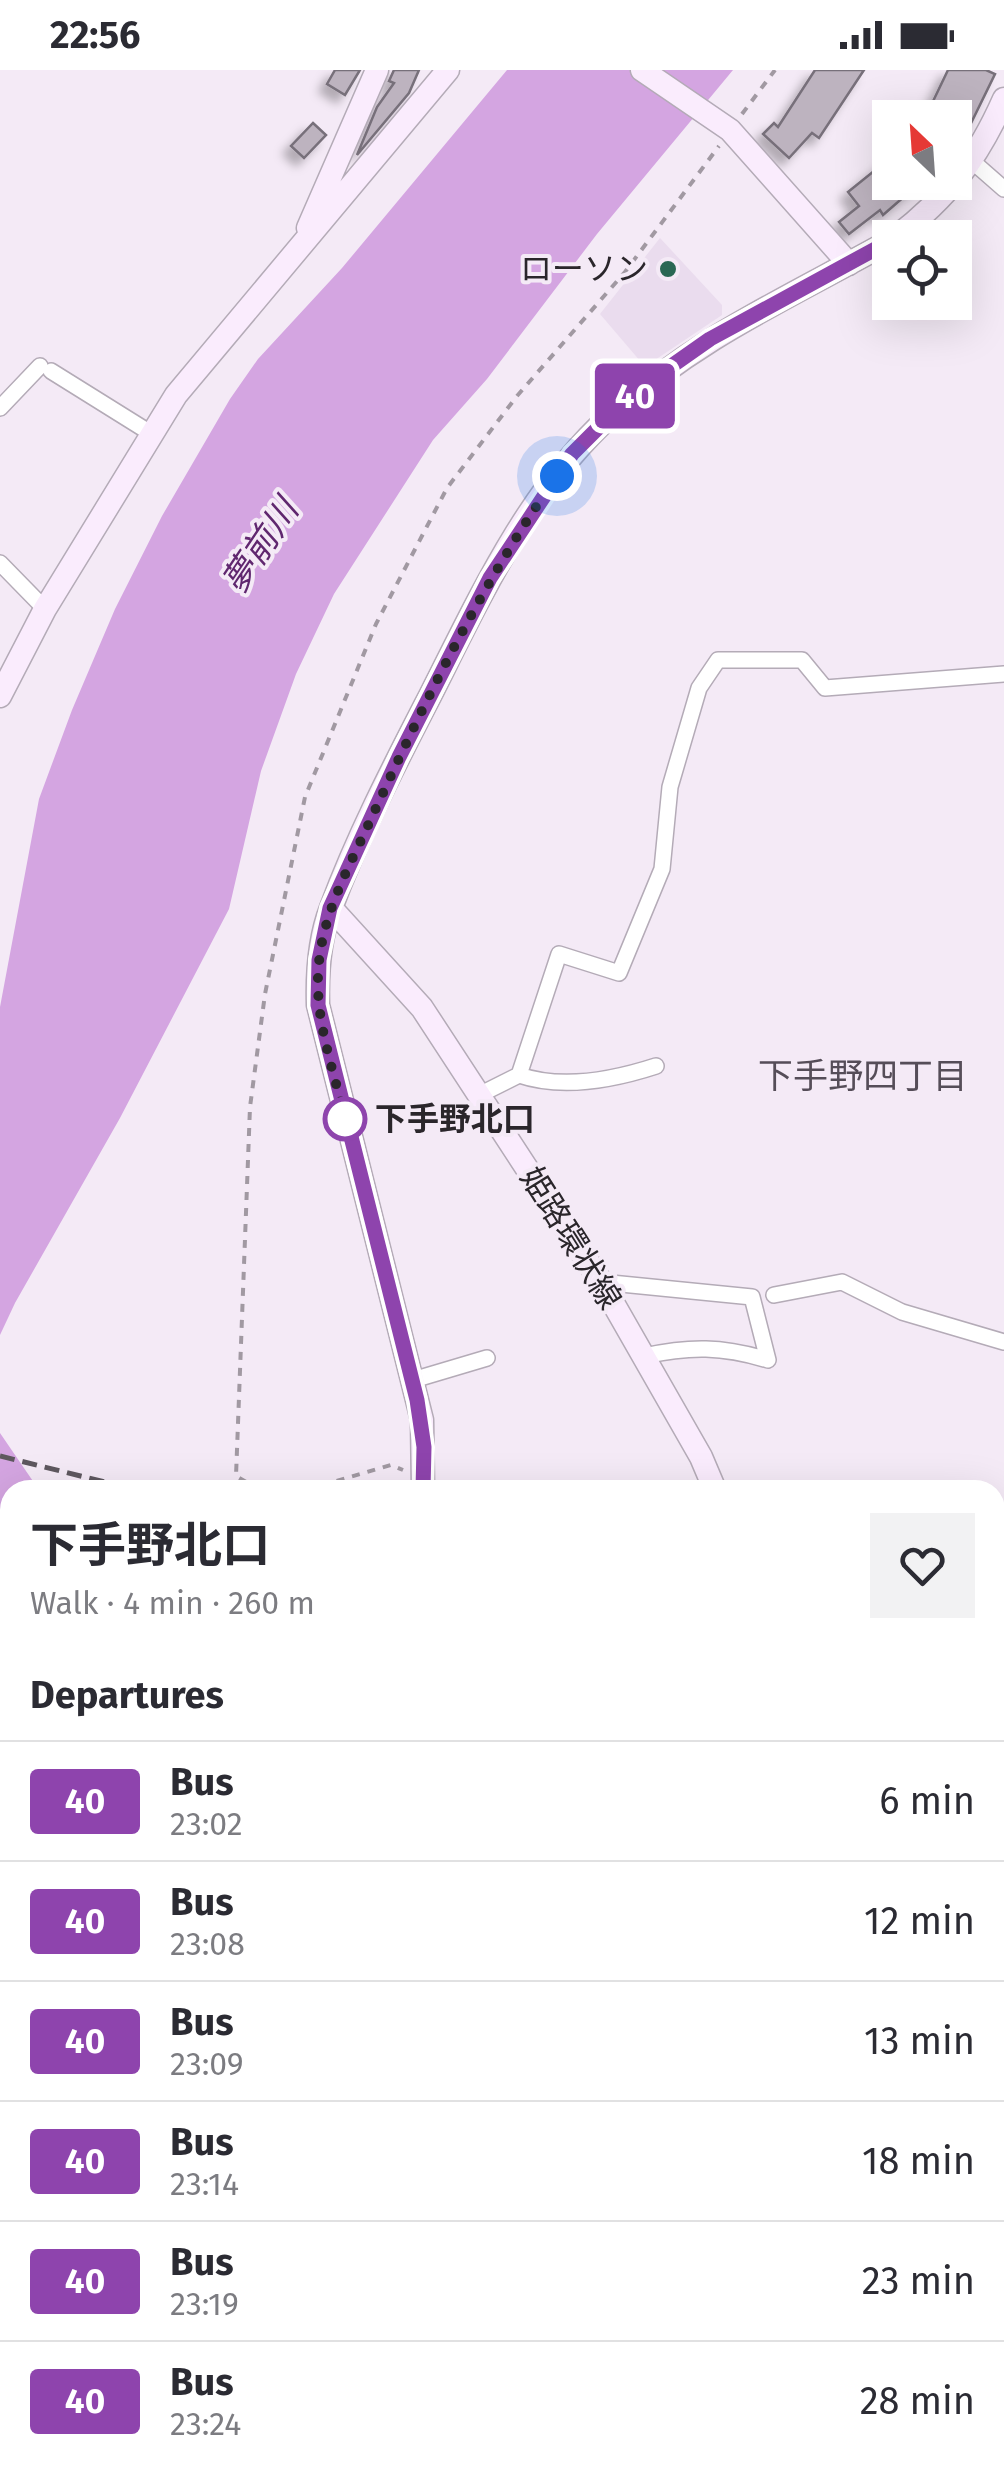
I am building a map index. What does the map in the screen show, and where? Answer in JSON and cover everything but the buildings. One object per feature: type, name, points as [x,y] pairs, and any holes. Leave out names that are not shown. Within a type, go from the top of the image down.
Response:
[{"type":"street","points":[[296,254],[378,70]]},
{"type":"street","points":[[0,696],[45,608],[176,394],[448,70]]},
{"type":"street","points":[[642,70],[730,130],[849,264]]},
{"type":"street","points":[[1004,100],[972,161],[1004,189]]},
{"type":"street","points":[[915,220],[940,200]]},
{"type":"street","points":[[414,1480],[422,1420],[318,1005],[319,960],[330,908],[399,757],[490,578],[572,454],[663,372],[710,339],[872,251]]},
{"type":"street","points":[[0,408],[46,368],[152,434]]},
{"type":"street","points":[[0,563],[45,608]]},
{"type":"street","points":[[520,1075],[560,954],[620,973],[662,869],[670,786],[699,688],[718,660],[802,660],[825,688],[1004,674]]},
{"type":"street","name":"姫路環状線","points":[[330,908],[422,1008],[601,1282],[702,1457],[710,1480]]},
{"type":"street","points":[[479,1095],[520,1075],[537,1081],[580,1082],[618,1078],[656,1066]]},
{"type":"street","points":[[601,1282],[752,1296],[768,1360],[745,1353],[688,1347],[644,1356]]},
{"type":"street","points":[[774,1295],[842,1282],[902,1312],[1004,1342]]},
{"type":"street","points":[[413,1380],[487,1358]]},
{"type":"path","points":[[730,130],[775,70]]},
{"type":"path","points":[[340,1480],[391,1465],[404,1470],[410,1480]]},
{"type":"shaded area","points":[[660,238],[722,305],[722,315],[652,362],[641,362],[600,314]]},
{"type":"water","name":"夢前川","points":[[507,70],[733,70],[597,234],[487,379],[433,440],[334,594],[296,674],[261,771],[229,909],[0,1335],[0,1007],[39,799],[72,710],[115,609],[162,516],[230,399],[258,359],[342,268]]},
{"type":"water","points":[[0,1433],[32,1480],[0,1480]]},
{"type":"railway","points":[[0,1456],[97,1480]]},
{"type":"bus line","name":"40","points":[[424,1480],[422,1420],[318,1005],[319,960],[330,908],[399,757],[490,578],[572,454],[663,372],[710,339],[872,251]]},
{"type":"place","name":"ローソン","points":[[668,269]]},
{"type":"place","name":"下手野北口","points":[[345,1119]]},
{"type":"district","name":"下手野四丁目","points":[[863,1076]]},
{"type":"route","points":[[345,1119],[318,1005],[319,960],[330,908],[399,757],[490,578],[557,476]]}]
